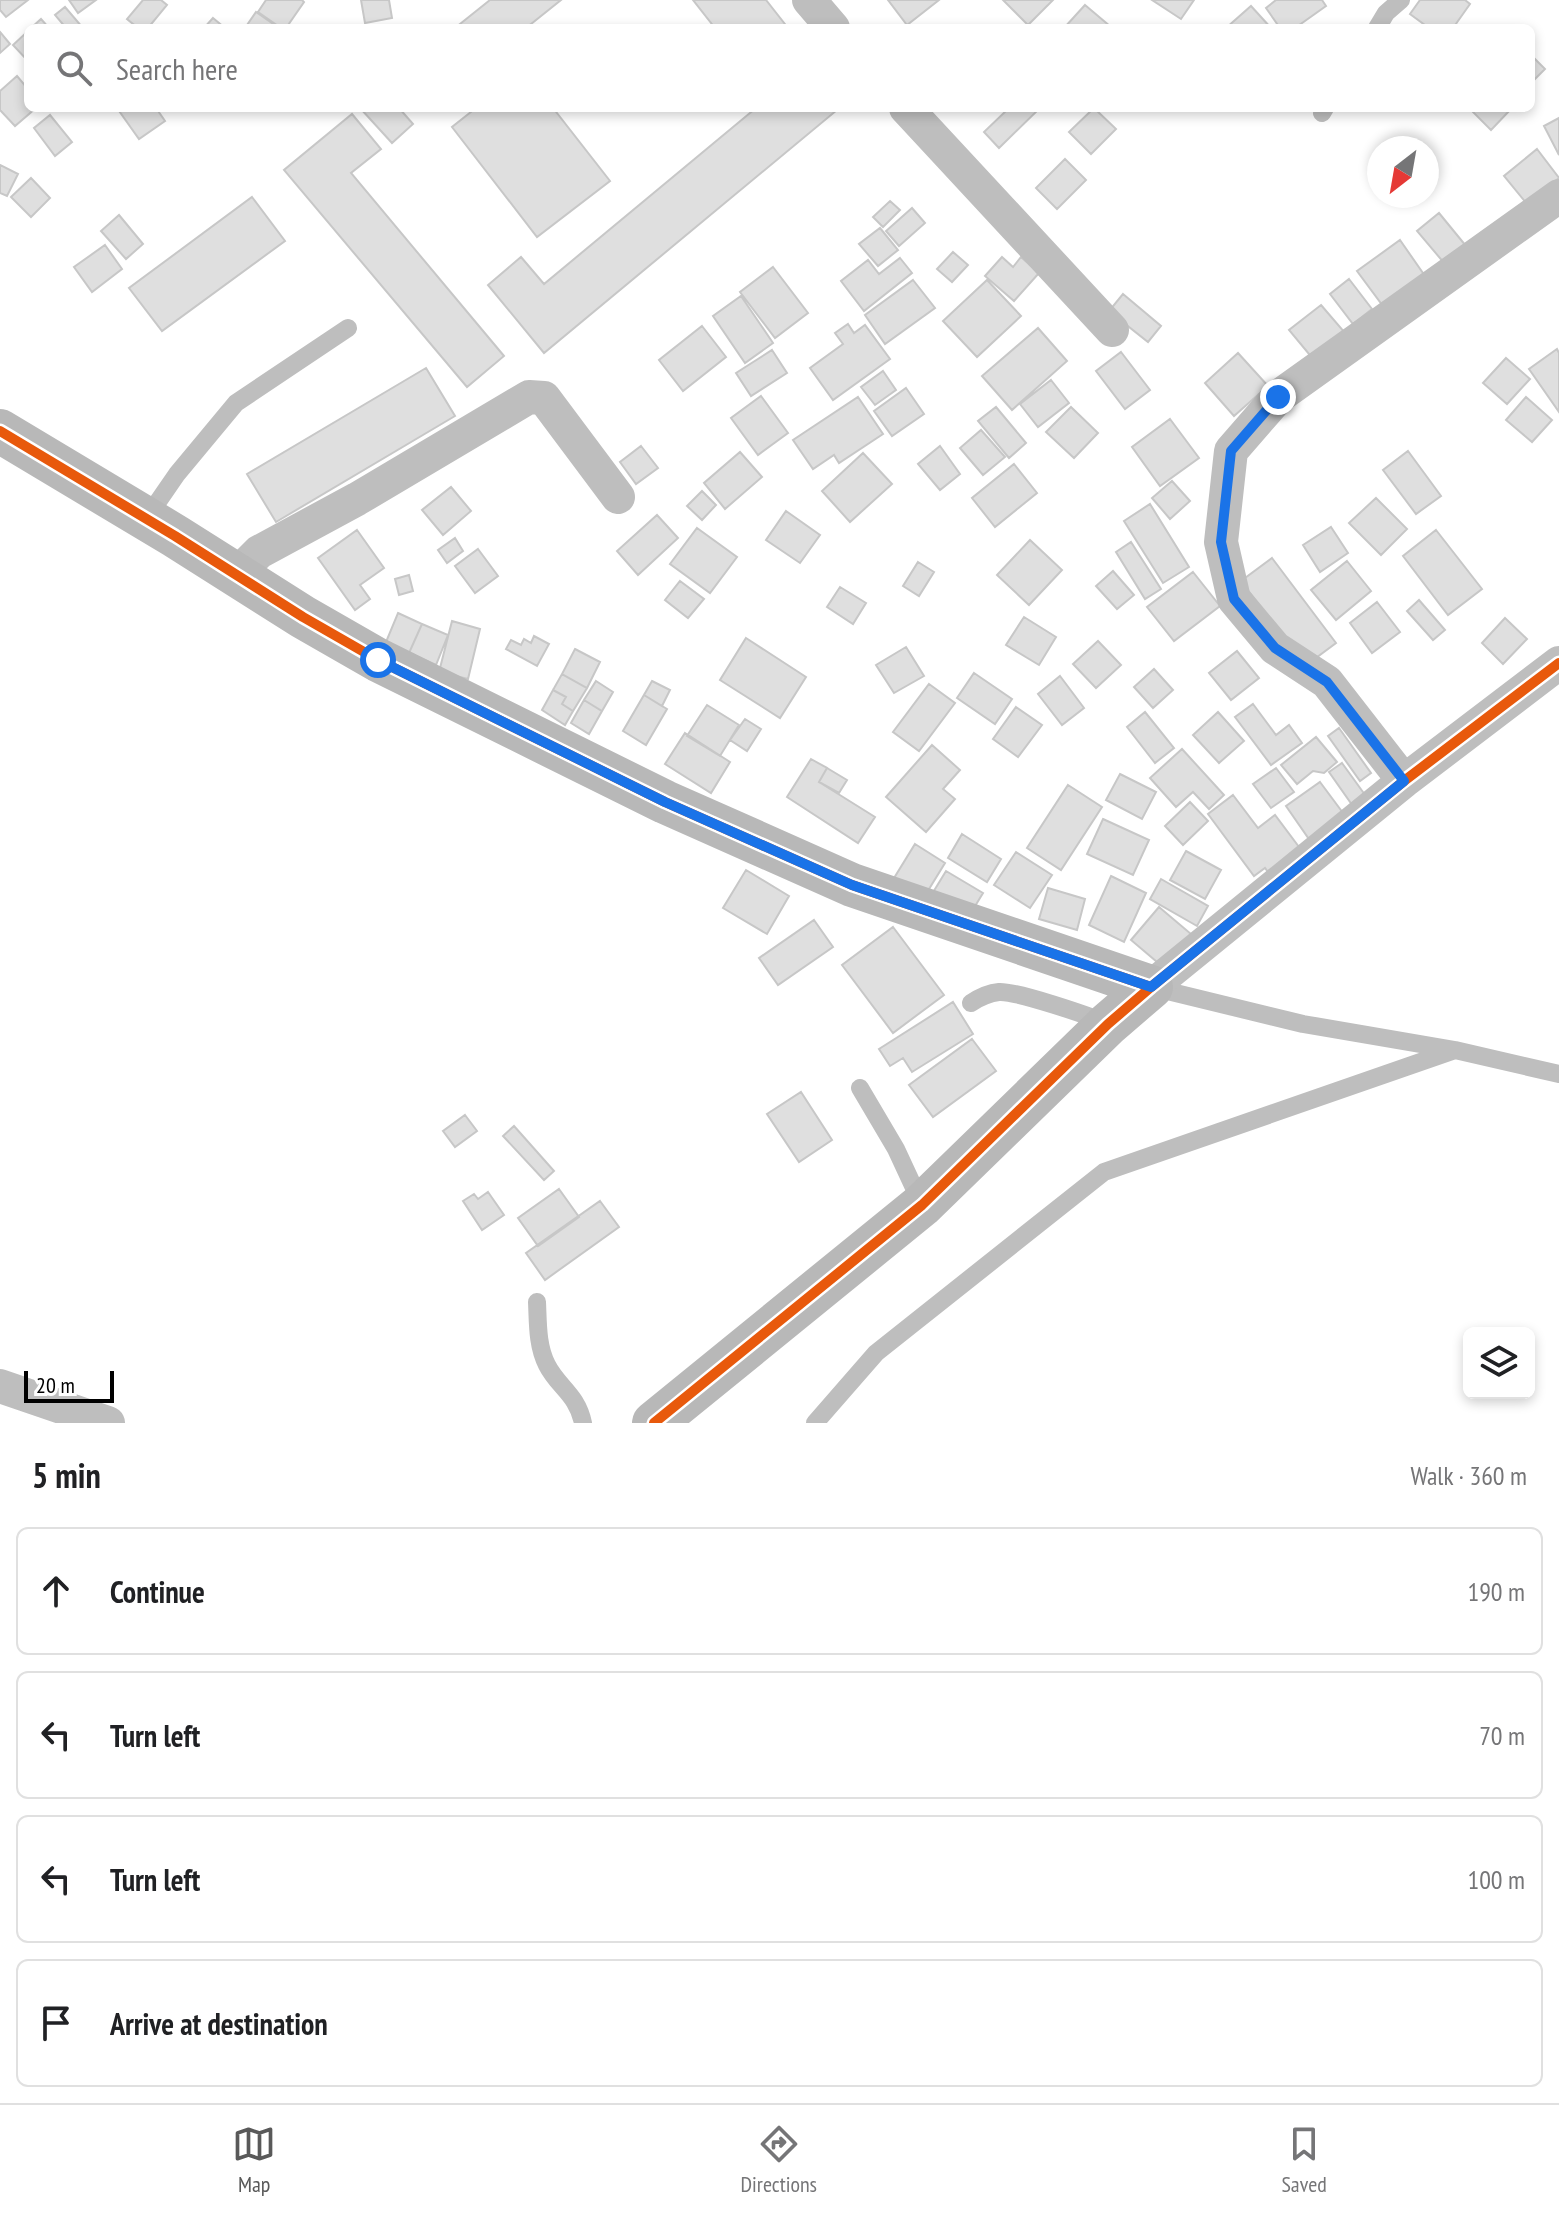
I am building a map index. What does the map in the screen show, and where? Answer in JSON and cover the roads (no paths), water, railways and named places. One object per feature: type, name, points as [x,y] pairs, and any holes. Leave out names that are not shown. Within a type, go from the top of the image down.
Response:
[{"type":"street","points":[[809,0],[830,24]]},
{"type":"street","points":[[910,112],[1112,330]]},
{"type":"street","points":[[1404,781],[1327,682],[1275,648],[1234,599],[1221,542],[1231,451],[1278,397],[1559,196]]},
{"type":"street","points":[[236,575],[259,552],[369,492],[529,397],[544,398],[618,497]]},
{"type":"street","points":[[0,431],[378,660],[665,802],[852,885],[1151,987]]},
{"type":"street","points":[[654,1423],[922,1205],[1108,1024],[1151,987],[1404,781],[1559,663]]},
{"type":"street","points":[[0,1386],[108,1423]]},
{"type":"lane","points":[[1379,24],[1386,13],[1401,0]]},
{"type":"lane","points":[[146,519],[177,474],[236,403],[348,328]]},
{"type":"lane","points":[[1151,987],[1303,1024],[1455,1050],[1559,1074]]},
{"type":"lane","points":[[971,1003],[983,995],[1003,992],[1088,1015],[1108,1024]]},
{"type":"lane","points":[[815,1423],[876,1353],[1104,1172],[1455,1050]]},
{"type":"lane","points":[[860,1088],[896,1149],[922,1205]]},
{"type":"lane","points":[[537,1302],[538,1330],[547,1365],[572,1394],[583,1423]]}]
